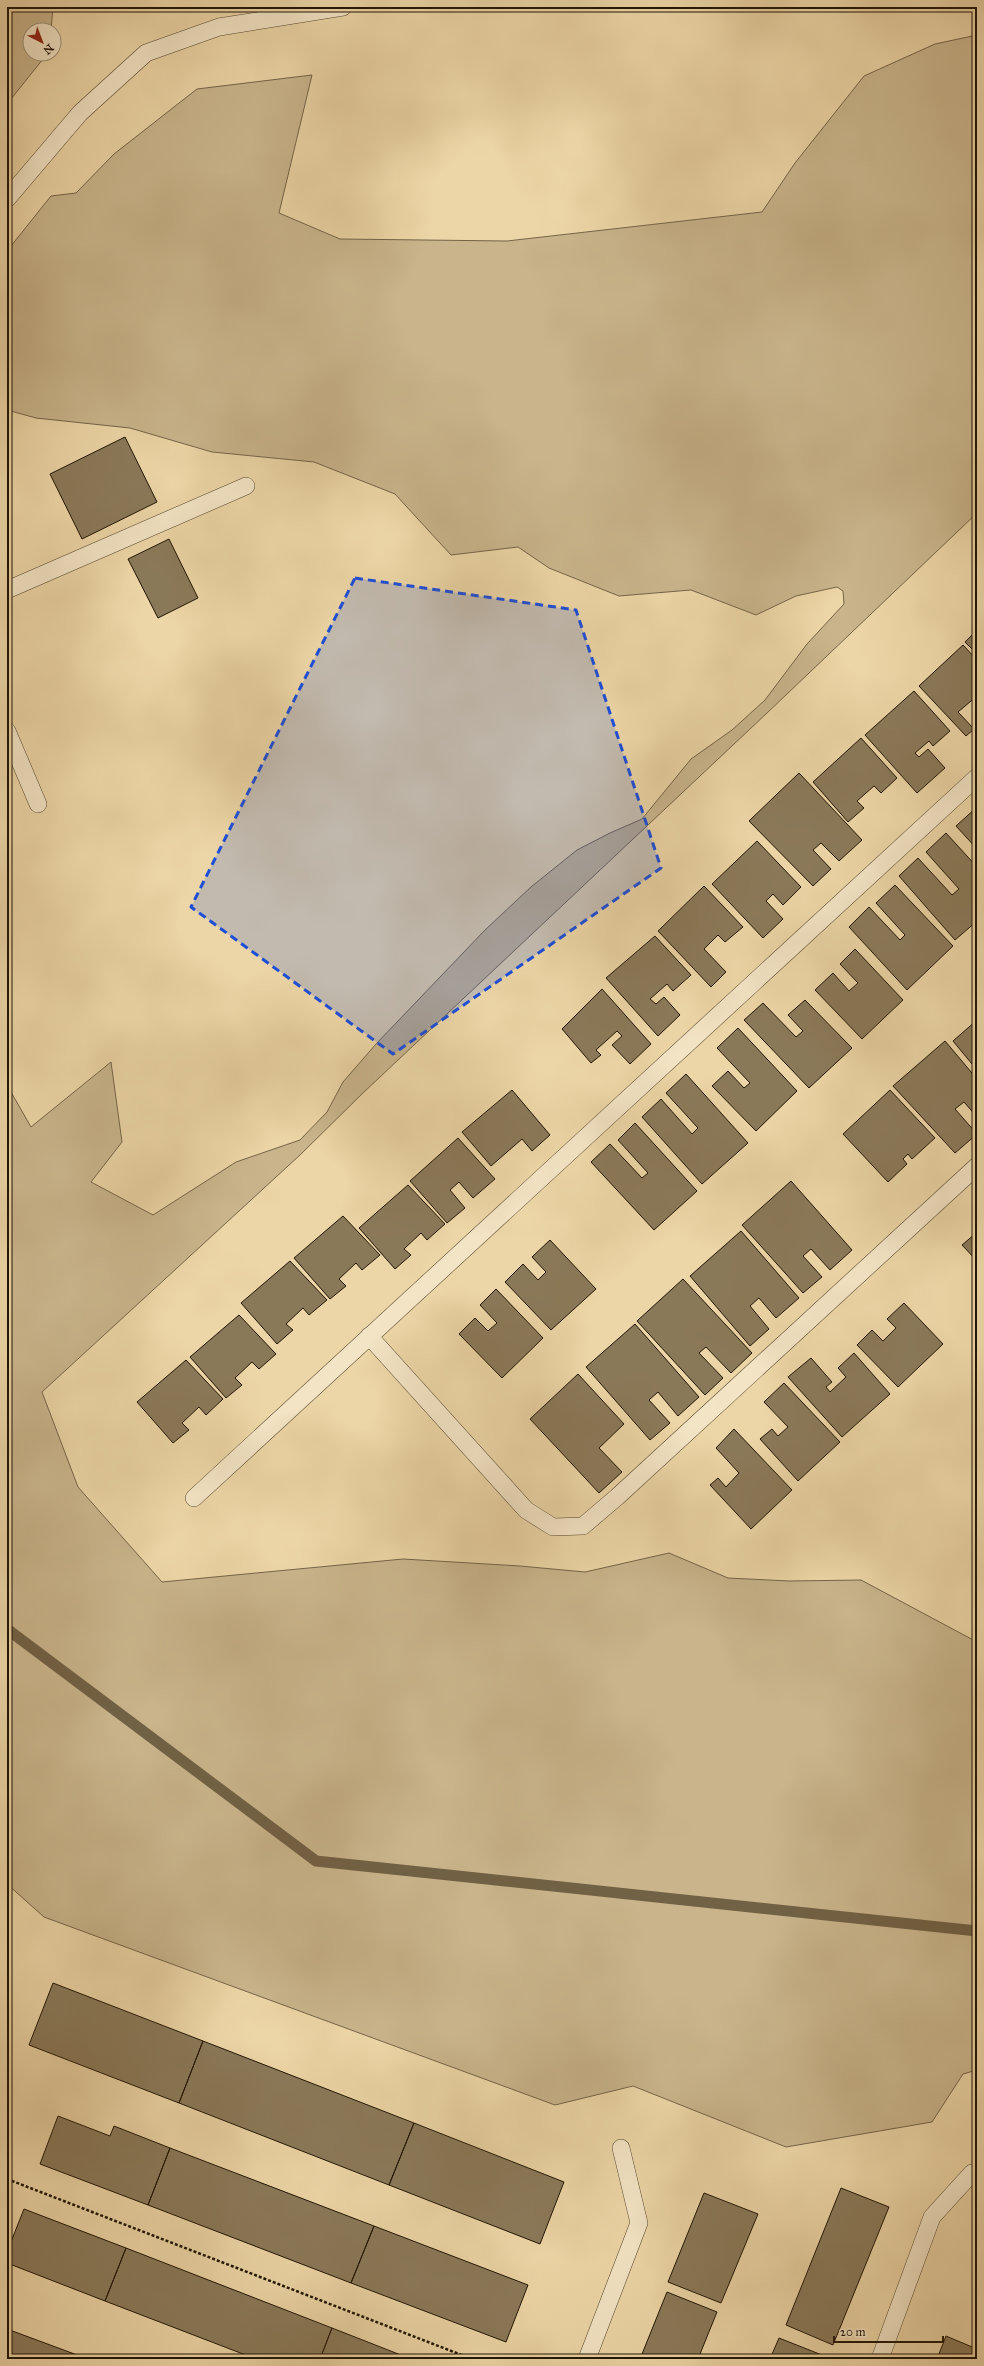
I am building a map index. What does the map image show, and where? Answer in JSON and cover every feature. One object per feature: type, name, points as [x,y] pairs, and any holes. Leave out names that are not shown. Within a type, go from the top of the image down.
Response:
[{"type":"lane","points":[[7,199],[80,113],[146,53],[220,27],[343,7]]},
{"type":"lane","points":[[7,590],[246,486]]},
{"type":"lane","points":[[7,731],[38,804]]},
{"type":"lane","points":[[194,1498],[977,777]]},
{"type":"lane","points":[[369,1336],[526,1510],[553,1527],[583,1526],[623,1492],[977,1166]]},
{"type":"lane","points":[[587,2359],[639,2223],[621,2148]]},
{"type":"lane","points":[[880,2359],[932,2217],[972,2173]]},
{"type":"path","points":[[7,2179],[472,2359]]},
{"type":"highlighted area","points":[[355,578],[576,610],[661,868],[393,1054],[191,907]]},
{"type":"shaded area","points":[[7,7],[53,7],[52,22],[22,22],[22,62],[41,62],[11,99],[7,108]]},
{"type":"shaded area","points":[[977,35],[977,513],[766,714],[364,1092],[300,1155],[42,1392],[78,1487],[162,1582],[403,1559],[520,1566],[585,1572],[669,1553],[728,1578],[789,1581],[861,1580],[977,1642],[977,2070],[963,2074],[932,2122],[786,2147],[633,2086],[555,2105],[44,1917],[7,1884],[7,1085],[31,1127],[111,1062],[122,1142],[91,1182],[153,1215],[236,1162],[300,1140],[327,1112],[343,1082],[376,1044],[485,930],[531,887],[577,850],[642,819],[691,759],[732,730],[765,700],[807,644],[844,604],[843,591],[837,587],[796,596],[756,615],[691,590],[619,596],[549,568],[518,547],[451,555],[395,494],[314,462],[212,452],[130,428],[36,418],[7,410],[7,251],[51,196],[76,193],[114,154],[197,89],[312,75],[279,213],[340,239],[507,241],[762,212],[795,163],[864,76],[935,44]]},
{"type":"building","points":[[125,437],[157,502],[82,539],[50,474]]},
{"type":"building","points":[[169,539],[198,598],[158,618],[128,559]]},
{"type":"building","points":[[977,630],[977,654],[965,642]]},
{"type":"building","points":[[963,645],[977,660],[977,696],[958,712],[974,729],[966,736],[919,686]]},
{"type":"building","points":[[914,691],[950,731],[933,746],[929,741],[915,753],[919,757],[928,749],[945,768],[917,793],[865,735]]},
{"type":"building","points":[[861,738],[897,778],[881,793],[874,786],[857,801],[864,808],[848,822],[813,782]]},
{"type":"building","points":[[799,773],[862,840],[839,861],[821,843],[813,850],[831,869],[813,886],[749,821]]},
{"type":"building","points":[[977,807],[977,849],[956,826]]},
{"type":"building","points":[[946,833],[977,867],[977,921],[955,940],[899,876],[918,858],[952,895],[959,889],[926,852]]},
{"type":"building","points":[[757,841],[801,887],[783,905],[773,894],[766,901],[783,919],[763,938],[712,884]]},
{"type":"building","points":[[895,885],[953,946],[907,990],[849,927],[869,907],[900,940],[905,935],[876,903]]},
{"type":"building","points":[[704,886],[743,927],[725,942],[718,935],[704,949],[726,972],[711,987],[658,931]]},
{"type":"building","points":[[655,936],[691,975],[673,991],[667,984],[650,999],[656,1004],[664,997],[680,1015],[658,1036],[606,978]]},
{"type":"building","points":[[855,949],[903,1000],[862,1039],[815,990],[833,973],[849,991],[858,983],[840,964]]},
{"type":"building","points":[[602,989],[651,1044],[630,1064],[612,1045],[622,1036],[617,1031],[596,1050],[601,1055],[591,1063],[562,1029]]},
{"type":"building","points":[[805,1000],[852,1048],[809,1088],[744,1020],[763,1003],[796,1037],[803,1031],[788,1015]]},
{"type":"building","points":[[977,1020],[977,1070],[953,1041]]},
{"type":"building","points":[[738,1028],[797,1091],[756,1131],[712,1086],[728,1071],[744,1088],[750,1083],[717,1048]]},
{"type":"building","points":[[945,1041],[977,1079],[977,1117],[964,1102],[955,1109],[977,1134],[955,1153],[893,1086]]},
{"type":"building","points":[[686,1074],[748,1143],[702,1184],[642,1117],[661,1099],[692,1134],[698,1128],[666,1093]]},
{"type":"building","points":[[512,1090],[550,1135],[532,1151],[522,1139],[491,1166],[462,1132]]},
{"type":"building","points":[[890,1090],[935,1138],[912,1159],[908,1154],[903,1159],[907,1164],[888,1182],[843,1134]]},
{"type":"building","points":[[635,1123],[697,1191],[654,1230],[591,1162],[610,1144],[642,1178],[648,1173],[618,1140]]},
{"type":"building","points":[[458,1138],[495,1179],[473,1198],[459,1182],[450,1190],[465,1208],[447,1223],[410,1181]]},
{"type":"building","points":[[791,1181],[852,1250],[830,1270],[811,1249],[803,1256],[822,1277],[803,1293],[742,1225]]},
{"type":"building","points":[[408,1185],[445,1224],[427,1240],[421,1233],[404,1249],[411,1255],[395,1269],[359,1228]]},
{"type":"building","points":[[343,1216],[380,1255],[362,1270],[356,1263],[339,1279],[346,1286],[330,1299],[294,1258]]},
{"type":"building","points":[[741,1231],[799,1298],[776,1318],[759,1298],[750,1306],[769,1329],[750,1346],[690,1276]]},
{"type":"building","points":[[975,1234],[977,1237],[977,1261],[962,1245]]},
{"type":"building","points":[[550,1240],[596,1289],[551,1330],[505,1282],[523,1264],[538,1280],[546,1272],[532,1257]]},
{"type":"building","points":[[290,1261],[327,1300],[309,1315],[303,1308],[286,1324],[293,1330],[277,1344],[241,1303]]},
{"type":"building","points":[[683,1279],[752,1353],[731,1373],[706,1347],[699,1353],[723,1378],[705,1395],[637,1321]]},
{"type":"building","points":[[496,1289],[543,1338],[502,1378],[459,1334],[475,1318],[488,1331],[497,1323],[480,1305]]},
{"type":"building","points":[[904,1303],[943,1344],[898,1387],[857,1345],[872,1330],[883,1341],[896,1328],[887,1319]]},
{"type":"building","points":[[239,1315],[276,1354],[259,1369],[252,1362],[235,1378],[242,1385],[226,1398],[190,1357]]},
{"type":"building","points":[[635,1324],[699,1397],[678,1416],[658,1392],[649,1400],[670,1423],[650,1440],[586,1367]]},
{"type":"building","points":[[854,1353],[890,1394],[842,1437],[788,1377],[811,1358],[832,1382],[826,1387],[830,1392],[846,1377],[838,1368]]},
{"type":"building","points":[[186,1360],[223,1399],[206,1415],[199,1407],[182,1423],[189,1430],[173,1443],[137,1402]]},
{"type":"building","points":[[578,1374],[624,1424],[599,1448],[622,1472],[599,1493],[530,1419]]},
{"type":"building","points":[[784,1383],[840,1442],[798,1481],[760,1439],[772,1429],[778,1436],[788,1427],[764,1402]]},
{"type":"building","points":[[734,1429],[792,1490],[751,1529],[710,1485],[718,1478],[726,1487],[739,1473],[716,1448]]},
{"type":"building","points":[[53,1983],[203,2041],[179,2103],[29,2045]]},
{"type":"building","points":[[203,2041],[414,2123],[389,2185],[179,2103]]},
{"type":"building","points":[[58,2116],[110,2136],[114,2126],[170,2148],[148,2205],[40,2164]]},
{"type":"building","points":[[414,2123],[564,2182],[540,2244],[389,2185]]},
{"type":"building","points":[[170,2148],[374,2226],[351,2283],[148,2205]]},
{"type":"building","points":[[841,2188],[889,2207],[833,2345],[786,2325]]},
{"type":"building","points":[[704,2193],[758,2214],[721,2303],[668,2282]]},
{"type":"building","points":[[24,2209],[126,2248],[105,2301],[7,2263],[7,2252]]},
{"type":"building","points":[[374,2226],[528,2285],[506,2342],[351,2283]]},
{"type":"building","points":[[126,2248],[332,2328],[320,2359],[256,2359],[105,2301]]},
{"type":"building","points":[[667,2292],[717,2312],[698,2359],[640,2359]]},
{"type":"building","points":[[332,2328],[411,2359],[320,2359]]},
{"type":"building","points":[[7,2329],[88,2359],[7,2359]]},
{"type":"building","points":[[946,2336],[977,2349],[977,2359],[937,2359]]},
{"type":"building","points":[[779,2338],[832,2359],[770,2359]]},
{"type":"waterway","points":[[7,1629],[316,1861],[977,1931]]}]
